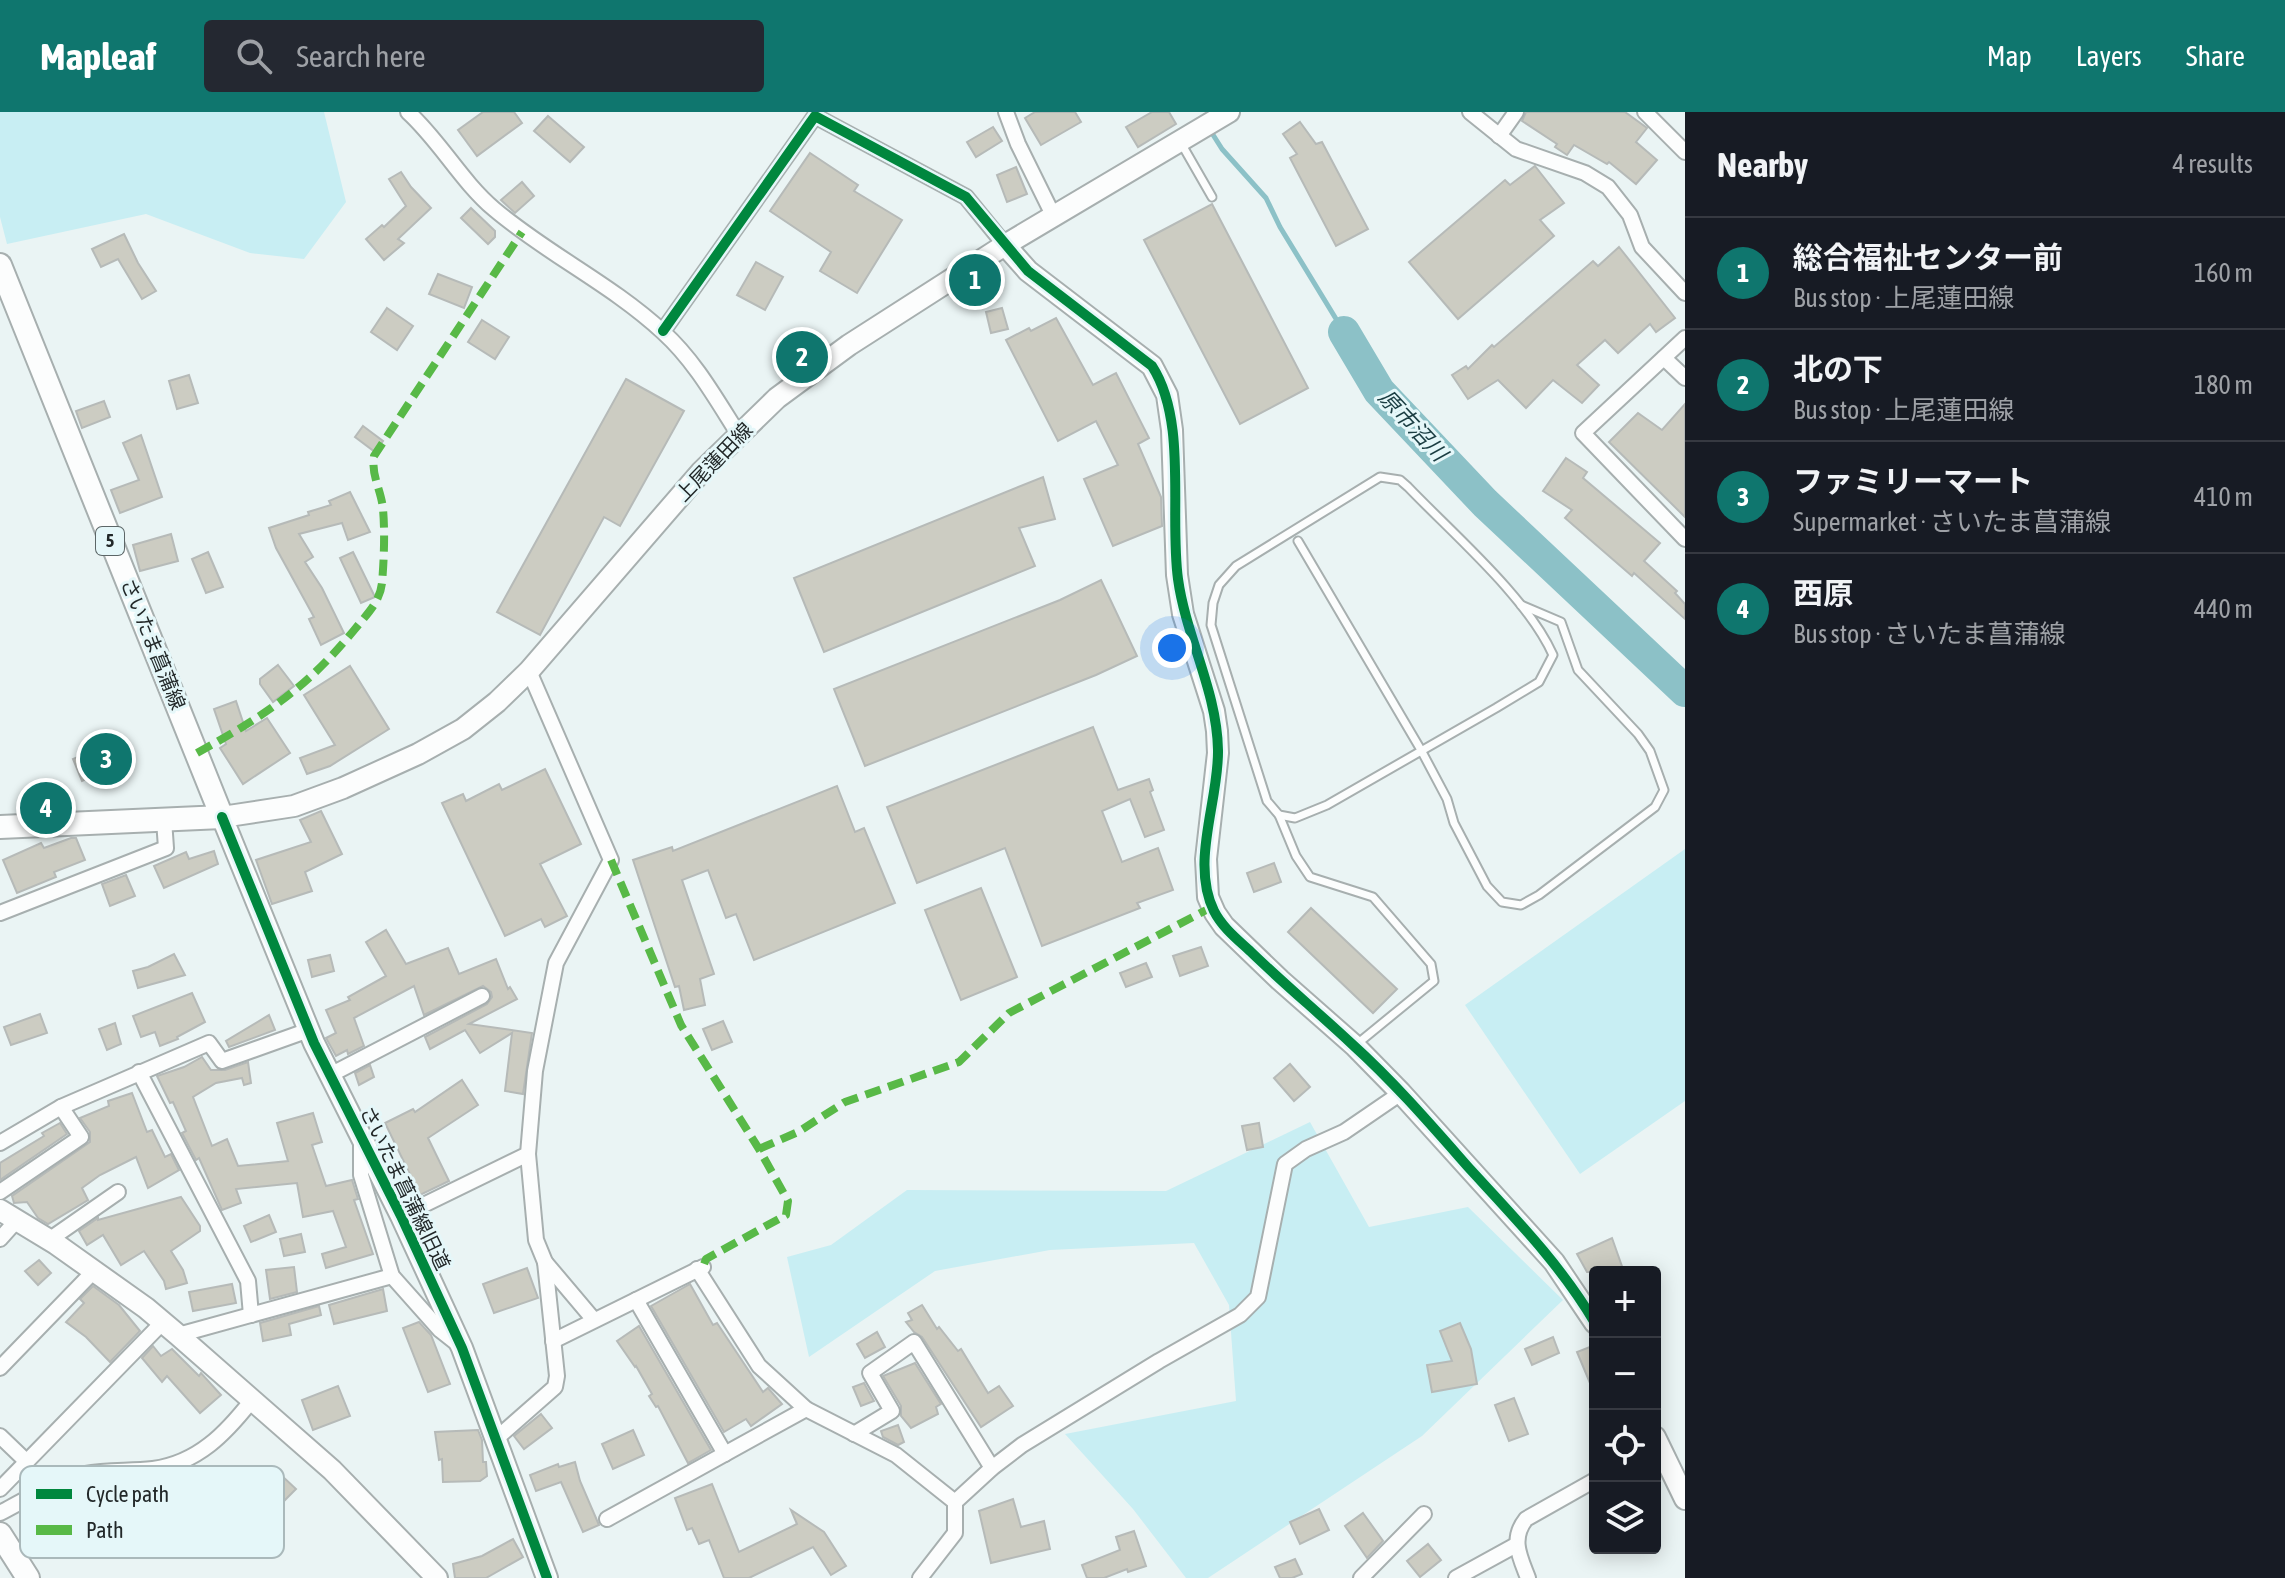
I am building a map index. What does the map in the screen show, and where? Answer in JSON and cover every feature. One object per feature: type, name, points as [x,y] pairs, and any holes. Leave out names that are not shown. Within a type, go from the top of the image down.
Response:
[{"type":"main road","name":"さいたま菖蒲線","points":[[0,265],[222,817]]},
{"type":"main road","points":[[0,827],[222,817]]},
{"type":"main road","points":[[0,1534],[28,1578]]},
{"type":"street","points":[[1006,112],[1053,215]]},
{"type":"street","points":[[1470,112],[1516,149],[1585,173],[1608,187],[1630,215],[1642,247],[1685,293]]},
{"type":"street","points":[[1499,136],[1516,112]]},
{"type":"street","points":[[1645,112],[1685,152]]},
{"type":"street","points":[[411,113],[490,206],[663,331],[696,366],[739,435]]},
{"type":"street","points":[[663,331],[815,116],[966,197],[1028,271],[1152,366],[1161,380],[1171,412],[1177,575],[1183,614],[1214,711],[1217,731],[1218,753],[1206,859],[1208,897],[1215,913],[1224,926],[1355,1046],[1401,1093],[1554,1262],[1589,1314]]},
{"type":"street","name":"上尾蓮田線","points":[[222,817],[294,806],[377,774],[463,729],[529,671],[701,472],[777,398],[1005,245],[1223,116]]},
{"type":"street","points":[[1685,338],[1583,433],[1685,539]]},
{"type":"street","points":[[1664,358],[1685,378]]},
{"type":"street","points":[[497,1438],[555,1387],[557,1376],[545,1262],[536,1240],[528,1154],[535,1071],[556,963],[611,860],[529,671]]},
{"type":"street","name":"さいたま菖蒲線旧道","points":[[222,817],[309,1030],[462,1348],[547,1578]]},
{"type":"street","points":[[0,913],[166,848],[164,820]]},
{"type":"street","points":[[330,1075],[482,996]]},
{"type":"street","points":[[0,1143],[61,1107],[209,1043],[222,1061],[309,1030]]},
{"type":"street","points":[[139,1072],[248,1281],[251,1315]]},
{"type":"street","points":[[920,1578],[955,1533],[955,1502],[992,1468],[1022,1445],[1240,1315],[1258,1297],[1285,1164],[1306,1149],[1344,1132],[1401,1093]]},
{"type":"street","points":[[0,1192],[81,1137],[61,1107]]},
{"type":"street","points":[[361,1139],[361,1175],[392,1276],[440,1330],[462,1348]]},
{"type":"street","points":[[401,1216],[528,1154]]},
{"type":"street","points":[[49,1240],[118,1192]]},
{"type":"street","points":[[0,1239],[9,1215],[94,1271],[171,1328],[332,1470],[437,1578]]},
{"type":"street","points":[[545,1262],[594,1320]]},
{"type":"street","points":[[553,1341],[700,1268],[759,1366],[806,1409],[896,1455],[955,1502]]},
{"type":"street","points":[[0,1368],[94,1271]]},
{"type":"street","points":[[21,1466],[171,1328],[251,1315],[392,1276]]},
{"type":"street","points":[[636,1300],[725,1454]]},
{"type":"street","points":[[854,1434],[892,1411],[870,1373],[914,1342],[992,1468]]},
{"type":"street","points":[[166,1466],[206,1449],[227,1431],[252,1400]]},
{"type":"street","points":[[607,1519],[806,1409]]},
{"type":"street","points":[[0,1436],[26,1461]]},
{"type":"street","points":[[1661,1453],[1685,1499]]},
{"type":"street","points":[[0,1489],[20,1467]]},
{"type":"street","points":[[1528,1578],[1516,1545],[1518,1529],[1526,1519],[1591,1482]]},
{"type":"street","points":[[0,1513],[20,1503]]},
{"type":"street","points":[[1361,1578],[1424,1514]]},
{"type":"street","points":[[1456,1578],[1516,1545]]},
{"type":"lane","points":[[1188,136],[1212,197]]},
{"type":"lane","points":[[1279,815],[1295,818],[1327,805],[1496,708],[1539,682],[1553,655],[1543,632],[1519,604],[1400,480],[1380,477],[1236,566],[1219,585],[1211,625],[1267,801],[1279,815],[1296,856],[1310,877],[1373,897],[1403,928],[1434,972],[1434,981],[1355,1046]]},
{"type":"lane","points":[[1298,541],[1421,750],[1487,886],[1502,902],[1521,905],[1539,895],[1655,807],[1664,790],[1650,751],[1638,734],[1578,670],[1561,622],[1519,604]]},
{"type":"shaded area","points":[[0,112],[324,112],[346,202],[304,259],[250,253],[146,214],[7,244],[0,217]]},
{"type":"shaded area","points":[[1685,849],[1685,1101],[1580,1174],[1465,1005]]},
{"type":"shaded area","points":[[1310,1122],[1369,1227],[1468,1207],[1563,1300],[1422,1436],[1208,1578],[1186,1578],[1133,1509],[1065,1434],[1236,1401],[1229,1305],[1194,1243],[1050,1250],[935,1271],[809,1357],[787,1257],[831,1245],[907,1190],[1166,1191]]},
{"type":"building","points":[[483,112],[514,112],[522,123],[477,156],[458,130]]},
{"type":"building","points":[[1035,112],[1075,112],[1081,122],[1041,145],[1025,118]]},
{"type":"building","points":[[1152,112],[1169,112],[1176,124],[1138,147],[1126,127]]},
{"type":"building","points":[[1526,112],[1625,112],[1647,128],[1636,142],[1657,160],[1636,184],[1609,162],[1607,164],[1574,145],[1567,155],[1555,147],[1557,144],[1522,121]]},
{"type":"building","points":[[548,116],[584,147],[570,162],[534,131]]},
{"type":"building","points":[[1300,122],[1316,144],[1322,142],[1368,229],[1336,246],[1290,158],[1297,154],[1283,134]]},
{"type":"building","points":[[993,127],[1002,141],[976,157],[967,142]]},
{"type":"building","points":[[810,153],[858,185],[854,191],[902,220],[857,293],[820,271],[831,252],[770,211]]},
{"type":"building","points":[[1535,166],[1564,203],[1540,220],[1554,236],[1458,319],[1409,262],[1505,180],[1510,185]]},
{"type":"building","points":[[1016,167],[1027,194],[1007,202],[997,175]]},
{"type":"building","points":[[401,172],[431,208],[398,239],[404,243],[384,260],[366,239],[406,206],[389,179]]},
{"type":"building","points":[[522,182],[534,196],[515,213],[501,200]]},
{"type":"building","points":[[1212,204],[1308,388],[1240,424],[1144,240]]},
{"type":"building","points":[[471,208],[495,231],[495,237],[488,244],[461,218]]},
{"type":"building","points":[[124,234],[156,291],[142,299],[118,259],[101,267],[92,249]]},
{"type":"building","points":[[1619,247],[1675,318],[1656,332],[1650,324],[1618,353],[1605,340],[1577,365],[1599,385],[1582,403],[1553,380],[1526,408],[1498,380],[1468,399],[1452,375],[1466,366],[1468,369],[1492,345],[1494,347],[1593,261],[1598,266]]},
{"type":"building","points":[[756,262],[783,277],[765,310],[737,295]]},
{"type":"building","points":[[438,274],[472,287],[464,308],[429,294]]},
{"type":"building","points":[[387,308],[413,326],[397,350],[371,332]]},
{"type":"building","points":[[1002,308],[1008,329],[991,333],[986,312]]},
{"type":"building","points":[[1056,318],[1093,385],[1116,373],[1149,438],[1138,444],[1161,497],[1162,526],[1113,546],[1084,479],[1118,465],[1096,421],[1058,441],[1006,340]]},
{"type":"building","points":[[482,320],[509,337],[495,359],[468,342]]},
{"type":"building","points":[[189,375],[198,403],[177,409],[169,381]]},
{"type":"building","points":[[626,379],[684,411],[620,526],[604,517],[540,635],[497,612]]},
{"type":"building","points":[[104,401],[110,417],[82,428],[76,411]]},
{"type":"building","points":[[1685,404],[1685,517],[1609,442],[1638,413],[1662,430]]},
{"type":"building","points":[[363,426],[383,441],[375,452],[355,437]]},
{"type":"building","points":[[141,435],[162,497],[120,513],[111,490],[139,480],[123,443]]},
{"type":"building","points":[[1566,458],[1587,472],[1583,478],[1660,543],[1644,561],[1677,591],[1675,593],[1685,604],[1685,619],[1565,518],[1572,510],[1543,491]]},
{"type":"building","points":[[1043,477],[1055,519],[1019,528],[1035,566],[824,652],[794,578]]},
{"type":"building","points":[[350,492],[370,532],[348,540],[342,523],[299,534],[313,557],[305,562],[344,633],[321,645],[309,619],[314,617],[276,548],[269,528],[309,515],[308,512],[331,505],[329,501]]},
{"type":"building","points":[[171,534],[178,561],[140,571],[133,545]]},
{"type":"building","points":[[208,552],[223,587],[206,593],[192,559]]},
{"type":"building","points":[[353,552],[375,597],[361,603],[340,558]]},
{"type":"building","points":[[1101,580],[1137,656],[865,766],[834,689],[1060,600]]},
{"type":"building","points":[[278,665],[294,686],[273,702],[260,684],[260,679]]},
{"type":"building","points":[[350,666],[389,729],[330,766],[307,774],[300,758],[335,745],[304,695]]},
{"type":"building","points":[[236,701],[246,731],[267,718],[290,753],[243,784],[220,748],[226,744],[214,709]]},
{"type":"building","points":[[1093,727],[1118,790],[1149,779],[1153,790],[1150,792],[1164,830],[1145,837],[1130,799],[1102,811],[1122,862],[1158,848],[1173,890],[1137,903],[1140,908],[1042,946],[1005,848],[917,883],[887,807]]},
{"type":"building","points":[[121,739],[130,761],[82,781],[73,759]]},
{"type":"building","points":[[545,769],[581,844],[540,864],[567,916],[545,927],[541,919],[505,936],[442,803],[463,794],[466,801],[499,784],[502,790]]},
{"type":"building","points":[[837,786],[855,832],[864,828],[895,903],[754,960],[736,914],[726,918],[708,870],[682,880],[714,974],[700,979],[705,1005],[684,1010],[679,986],[675,987],[633,860],[672,847],[673,851]]},
{"type":"building","points":[[321,811],[342,854],[305,872],[312,891],[272,904],[256,860],[311,842],[300,820]]},
{"type":"building","points":[[76,838],[85,860],[54,872],[56,877],[17,893],[3,860],[41,843],[44,848]]},
{"type":"building","points":[[214,851],[218,864],[164,888],[154,866],[186,852],[189,859]]},
{"type":"building","points":[[1274,863],[1281,882],[1254,892],[1247,873]]},
{"type":"building","points":[[126,875],[135,896],[110,906],[102,884]]},
{"type":"building","points":[[981,888],[1017,977],[961,1000],[925,910]]},
{"type":"building","points":[[1311,908],[1397,989],[1373,1013],[1288,932]]},
{"type":"building","points":[[386,930],[406,964],[448,948],[459,974],[496,959],[508,989],[510,987],[517,999],[469,1024],[532,1033],[523,1094],[505,1091],[512,1033],[480,1053],[465,1030],[430,1049],[425,1037],[487,1004],[492,997],[491,992],[483,986],[424,1015],[414,986],[354,1018],[364,1046],[336,1056],[326,1038],[336,1033],[326,1010],[350,1000],[348,997],[386,976],[366,942]]},
{"type":"building","points":[[1201,947],[1208,966],[1180,976],[1173,956]]},
{"type":"building","points":[[174,954],[185,975],[138,988],[133,971]]},
{"type":"building","points":[[330,955],[334,971],[312,977],[308,960]]},
{"type":"building","points":[[1146,963],[1152,977],[1126,987],[1120,973]]},
{"type":"building","points":[[192,993],[205,1022],[160,1046],[155,1032],[141,1037],[133,1016]]},
{"type":"building","points":[[40,1014],[47,1033],[11,1045],[4,1027]]},
{"type":"building","points":[[269,1015],[275,1030],[229,1047],[226,1041]]},
{"type":"building","points":[[723,1021],[732,1042],[712,1050],[703,1029]]},
{"type":"building","points":[[115,1023],[121,1044],[107,1050],[99,1029]]},
{"type":"building","points":[[202,1057],[211,1070],[225,1070],[248,1062],[251,1083],[244,1085],[242,1078],[216,1083],[193,1097],[212,1146],[227,1139],[238,1166],[288,1161],[277,1123],[313,1113],[322,1142],[312,1145],[326,1186],[352,1180],[358,1199],[354,1200],[373,1254],[326,1268],[322,1254],[346,1247],[333,1211],[303,1217],[297,1183],[236,1189],[241,1203],[222,1210],[199,1158],[196,1160],[182,1133],[186,1131],[173,1102],[170,1103],[157,1076]]},
{"type":"building","points":[[1290,1064],[1310,1087],[1294,1101],[1274,1078]]},
{"type":"building","points":[[370,1065],[374,1077],[359,1085],[355,1073]]},
{"type":"building","points":[[462,1080],[478,1105],[428,1138],[449,1181],[420,1195],[385,1123],[413,1109],[415,1112]]},
{"type":"building","points":[[132,1093],[147,1132],[152,1130],[165,1157],[171,1154],[179,1170],[148,1188],[136,1157],[82,1188],[88,1200],[48,1224],[38,1218],[27,1202],[14,1203],[12,1196],[90,1142],[90,1132],[80,1118],[109,1106],[108,1101]]},
{"type":"building","points":[[60,1123],[67,1134],[0,1180],[0,1163]]},
{"type":"building","points":[[1259,1123],[1263,1147],[1247,1150],[1242,1126]]},
{"type":"building","points":[[181,1197],[200,1226],[200,1231],[171,1251],[187,1283],[166,1289],[144,1251],[121,1265],[103,1235],[87,1245],[79,1231],[98,1218]]},
{"type":"building","points":[[269,1215],[276,1232],[251,1242],[244,1226]]},
{"type":"building","points":[[301,1234],[305,1252],[284,1256],[280,1239]]},
{"type":"building","points":[[1612,1238],[1622,1266],[1589,1266],[1587,1272],[1577,1254]]},
{"type":"building","points":[[39,1260],[51,1273],[38,1285],[25,1271]]},
{"type":"building","points":[[294,1267],[297,1292],[270,1299],[266,1270]]},
{"type":"building","points":[[527,1268],[538,1298],[494,1313],[483,1284]]},
{"type":"building","points":[[232,1284],[236,1303],[193,1311],[189,1292]]},
{"type":"building","points":[[690,1284],[713,1325],[717,1323],[763,1392],[768,1388],[782,1404],[751,1426],[746,1419],[724,1432],[651,1306]]},
{"type":"building","points":[[93,1286],[119,1305],[140,1331],[110,1362],[66,1322],[84,1303],[80,1299]]},
{"type":"building","points":[[383,1289],[387,1311],[334,1324],[329,1305]]},
{"type":"building","points":[[922,1305],[937,1329],[939,1327],[958,1351],[961,1349],[988,1393],[999,1386],[1013,1406],[981,1427],[922,1337],[906,1322],[912,1320],[908,1313]]},
{"type":"building","points":[[319,1306],[321,1315],[289,1324],[291,1335],[263,1341],[260,1323]]},
{"type":"building","points":[[419,1322],[431,1335],[450,1384],[428,1392],[403,1328]]},
{"type":"building","points":[[1460,1323],[1471,1349],[1477,1384],[1432,1392],[1427,1365],[1452,1361],[1440,1331]]},
{"type":"building","points":[[639,1326],[711,1450],[688,1463],[658,1406],[649,1396],[652,1394],[636,1366],[617,1341]]},
{"type":"building","points":[[877,1332],[885,1347],[865,1358],[857,1344]]},
{"type":"building","points":[[1553,1337],[1559,1353],[1532,1365],[1525,1349]]},
{"type":"building","points":[[153,1346],[161,1356],[172,1349],[221,1395],[200,1413],[167,1376],[162,1382],[142,1358]]},
{"type":"building","points":[[1589,1347],[1589,1381],[1577,1352]]},
{"type":"building","points":[[915,1363],[941,1404],[936,1407],[938,1414],[911,1428],[901,1416],[901,1406],[883,1376]]},
{"type":"building","points":[[864,1383],[874,1401],[861,1406],[853,1387]]},
{"type":"building","points":[[338,1386],[350,1416],[313,1430],[302,1400]]},
{"type":"building","points":[[1514,1398],[1528,1434],[1509,1441],[1495,1405]]},
{"type":"building","points":[[541,1414],[552,1428],[524,1449],[514,1436]]},
{"type":"building","points":[[898,1425],[904,1442],[898,1445],[883,1437],[881,1431]]},
{"type":"building","points":[[478,1430],[487,1476],[480,1481],[443,1482],[442,1459],[439,1460],[435,1432]]},
{"type":"building","points":[[633,1430],[644,1455],[613,1469],[602,1444]]},
{"type":"building","points":[[575,1462],[599,1525],[583,1532],[561,1482],[536,1491],[530,1475],[558,1464],[559,1467]]},
{"type":"building","points":[[284,1478],[296,1489],[284,1499]]},
{"type":"building","points":[[712,1484],[739,1552],[797,1524],[791,1510],[824,1532],[846,1566],[831,1575],[813,1547],[749,1578],[724,1578],[709,1540],[699,1544],[692,1528],[687,1530],[675,1498]]},
{"type":"building","points":[[1013,1499],[1021,1527],[1044,1521],[1050,1549],[991,1563],[979,1511]]},
{"type":"building","points":[[1319,1509],[1329,1530],[1300,1544],[1290,1522]]},
{"type":"building","points":[[1363,1513],[1383,1541],[1367,1558],[1345,1526]]},
{"type":"building","points":[[1134,1531],[1146,1566],[1104,1578],[1087,1578],[1082,1565],[1120,1550],[1116,1537]]},
{"type":"building","points":[[513,1539],[523,1557],[486,1578],[455,1578],[453,1564],[482,1556]]},
{"type":"building","points":[[1428,1544],[1441,1560],[1420,1577],[1407,1561]]},
{"type":"building","points":[[1295,1559],[1302,1574],[1280,1578],[1275,1567]]},
{"type":"waterway","name":"原市沼川","points":[[1210,130],[1222,149],[1266,198],[1280,227],[1344,332]]},
{"type":"waterway","name":"原市沼川","points":[[1344,332],[1379,391],[1485,503],[1685,691]]},
{"type":"marked path","points":[[197,753],[264,713],[301,685],[337,650],[376,602],[382,583],[384,536],[374,456],[522,232]]},
{"type":"marked path","points":[[611,860],[681,1025],[788,1201],[786,1215],[706,1259],[703,1267]]},
{"type":"marked path","points":[[759,1149],[798,1132],[845,1102],[959,1062],[1009,1013],[1212,907]]},
{"type":"cycle path","points":[[663,331],[815,116],[966,197],[1028,271],[1152,366],[1163,389],[1174,441],[1178,579],[1216,728],[1217,770],[1205,852],[1207,892],[1214,911],[1235,937],[1369,1059],[1413,1105],[1536,1242],[1589,1313]]},
{"type":"cycle path","points":[[222,817],[314,1043],[401,1216],[462,1348],[547,1578]]},
{"type":"place","name":"総合福祉センター前","points":[[975,280]]},
{"type":"place","name":"北の下","points":[[802,357]]},
{"type":"place","name":"ファミリーマート","points":[[106,759]]},
{"type":"place","name":"西原","points":[[46,808]]}]
